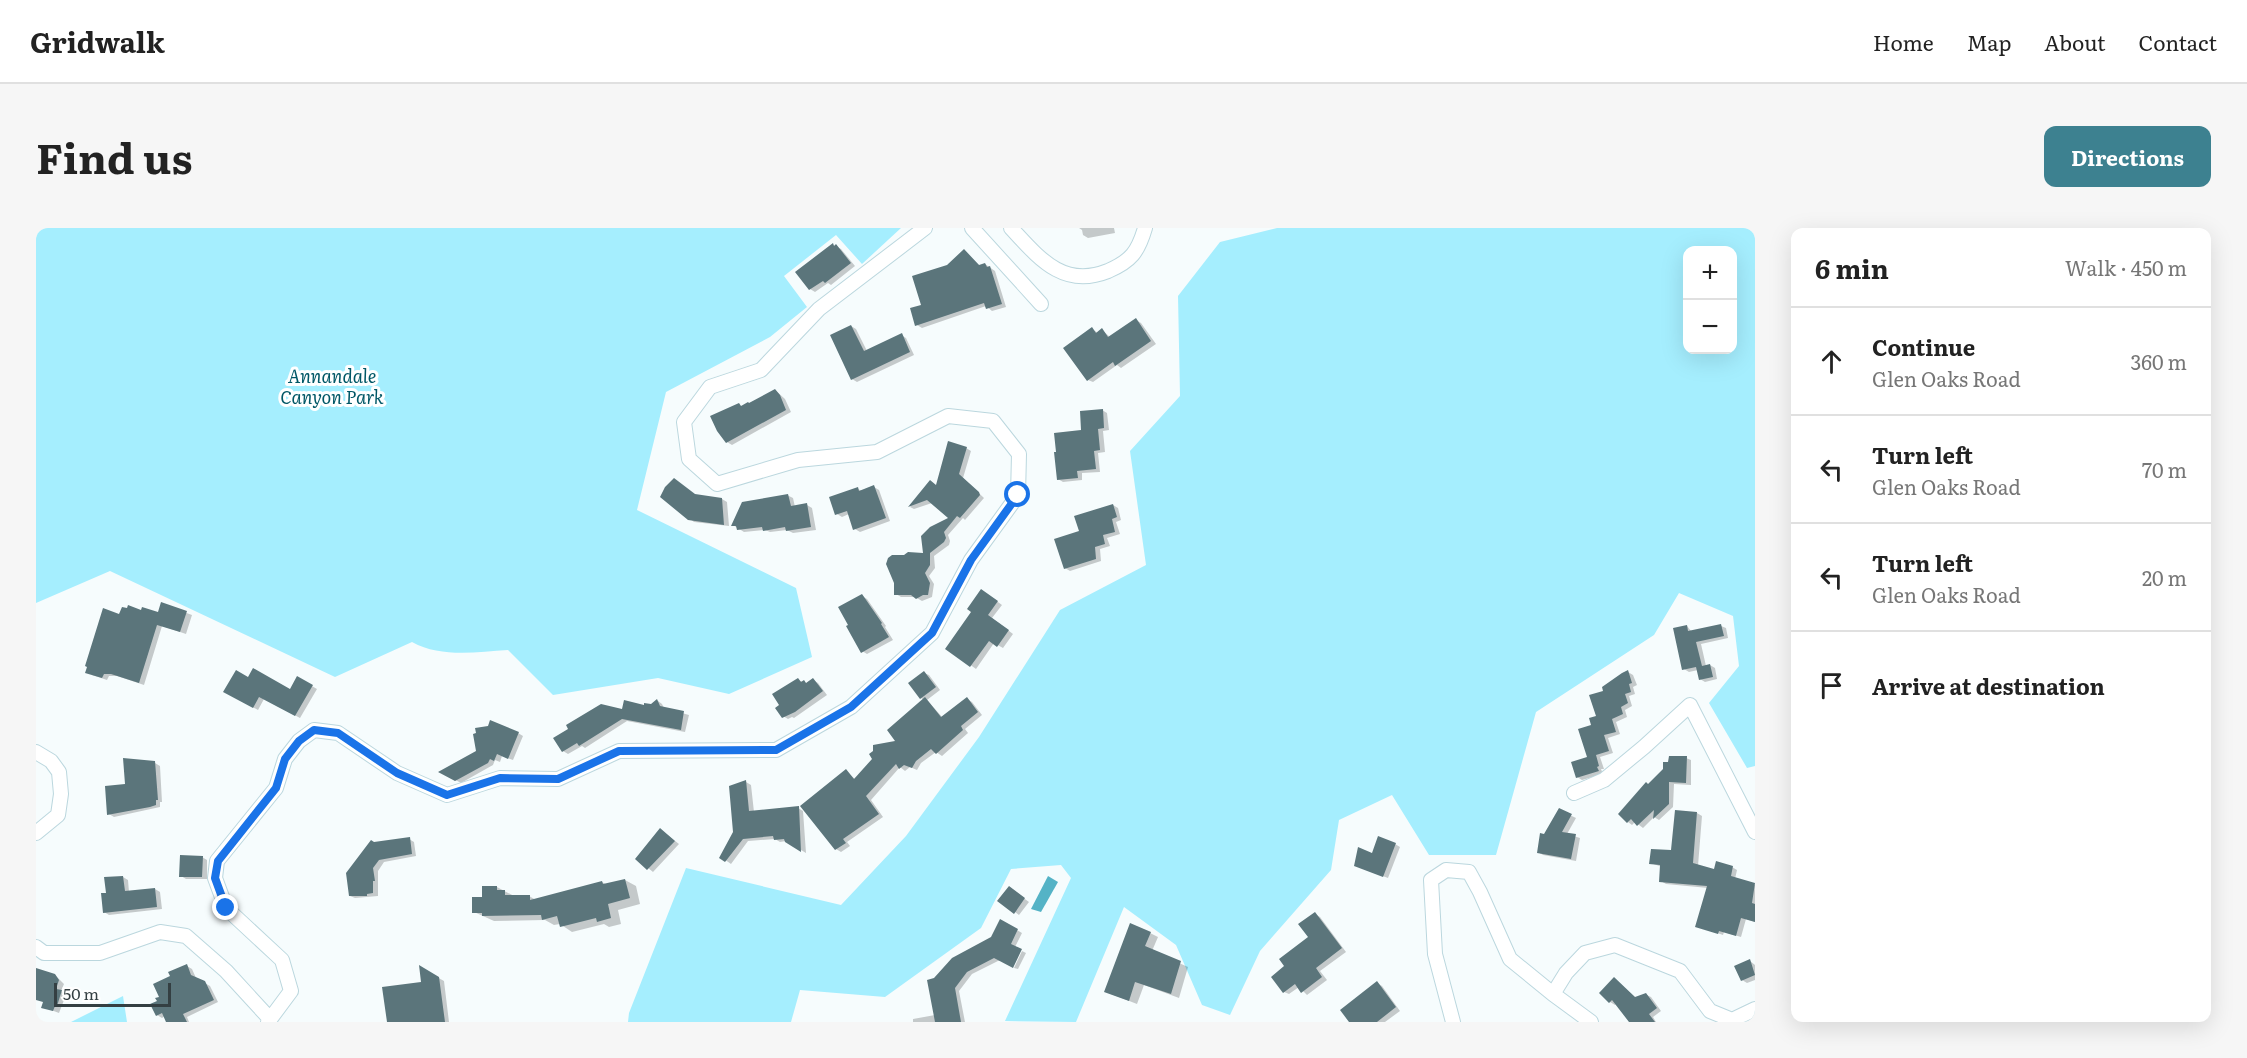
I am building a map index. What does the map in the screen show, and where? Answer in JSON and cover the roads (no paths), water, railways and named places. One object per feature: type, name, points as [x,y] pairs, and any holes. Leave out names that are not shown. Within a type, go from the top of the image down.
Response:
[{"type":"street","points":[[36,947],[44,953],[100,953],[160,932],[186,936],[226,971],[269,1021],[291,991],[282,960],[226,908],[215,878],[218,861],[276,788],[285,759],[299,741],[314,730],[338,733],[397,773],[447,795],[500,778],[558,779],[619,751],[776,750],[851,707],[932,633],[971,560],[1018,495],[1019,454],[993,421],[948,416],[877,452],[798,460],[717,484],[689,459],[684,422],[710,387],[761,370],[819,309],[925,228]]},
{"type":"street","points":[[972,228],[1041,304]]},
{"type":"street","points":[[1011,228],[1039,259],[1052,268],[1069,276],[1084,278],[1098,275],[1128,262],[1137,249],[1145,228]]},
{"type":"street","points":[[1574,793],[1604,780],[1690,705],[1755,832]]},
{"type":"street","points":[[36,752],[51,761],[59,772],[61,794],[58,815],[36,833]]},
{"type":"street","points":[[1453,1022],[1435,954],[1432,915],[1431,880],[1446,870],[1468,872],[1480,892],[1510,959],[1591,1022]]},
{"type":"street","points":[[1553,994],[1566,973],[1585,953],[1615,945],[1680,971],[1710,1011],[1732,1020],[1755,1009]]},
{"type":"park label","name":"Annandale Canyon Park","points":[[332,387]]}]
